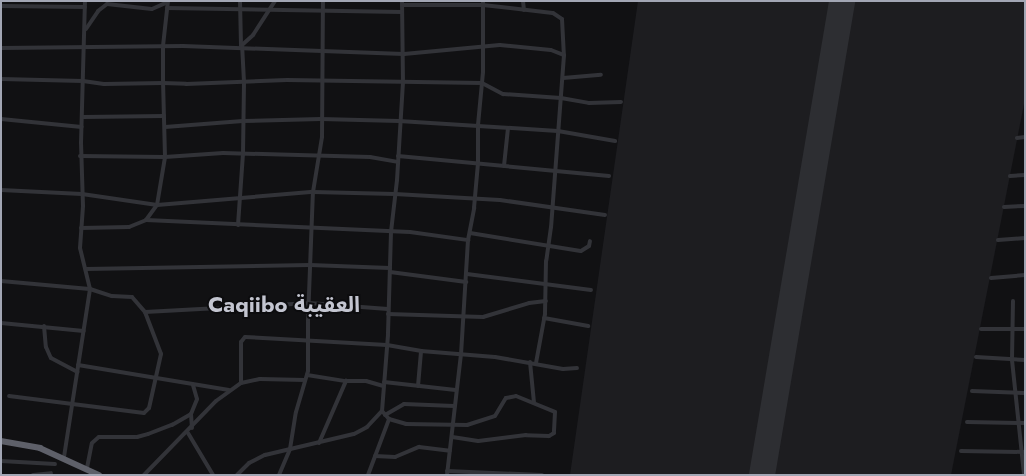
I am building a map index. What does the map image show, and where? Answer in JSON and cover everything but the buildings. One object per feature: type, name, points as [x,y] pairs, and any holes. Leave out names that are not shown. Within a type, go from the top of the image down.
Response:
[{"type":"highway","points":[[2,443],[23,444],[64,457],[99,475]]},
{"type":"street","points":[[64,457],[90,288],[81,256],[82,194],[80,156],[83,117],[85,1]]},
{"type":"street","points":[[238,225],[243,154],[244,82],[240,1]]},
{"type":"street","points":[[241,48],[275,1]]},
{"type":"street","points":[[279,475],[290,448],[296,412],[307,375],[313,192],[322,119],[321,51],[323,1]]},
{"type":"street","points":[[523,1],[524,10]]},
{"type":"street","points":[[84,31],[98,11],[107,4],[152,9],[168,2],[163,46],[165,157],[157,205],[146,220]]},
{"type":"street","points":[[452,437],[478,441],[526,435],[552,435],[555,412],[534,403],[510,397],[506,398],[495,416],[488,420],[467,425],[411,424],[389,419],[383,413],[391,232],[403,82],[402,3],[483,3],[553,13],[560,16],[564,30],[563,78],[545,285],[546,301],[536,363]]},
{"type":"street","points":[[483,3],[478,163],[468,240],[461,354],[447,473],[542,475]]},
{"type":"street","points":[[1,6],[85,7]]},
{"type":"street","points":[[168,8],[402,12]]},
{"type":"street","points":[[1,48],[163,46],[404,54],[483,46],[538,49],[564,55]]},
{"type":"street","points":[[563,78],[601,75]]},
{"type":"street","points":[[1,79],[83,81],[104,84],[287,80],[482,83],[503,94],[561,98],[589,103],[620,102]]},
{"type":"street","points":[[83,117],[164,116]]},
{"type":"street","points":[[1,119],[82,127]]},
{"type":"street","points":[[165,126],[243,121],[322,119],[399,121],[558,131],[615,141]]},
{"type":"street","points":[[504,166],[508,128]]},
{"type":"street","points":[[1017,138],[1025,137]]},
{"type":"street","points":[[80,156],[165,157],[243,154],[370,157],[398,162]]},
{"type":"street","points":[[398,156],[609,176]]},
{"type":"street","points":[[1010,176],[1025,175]]},
{"type":"street","points":[[1,190],[82,194],[157,205],[313,192],[395,194],[500,200],[605,215]]},
{"type":"street","points":[[1004,207],[1025,206]]},
{"type":"street","points":[[81,228],[128,227],[146,220],[410,232],[468,240]]},
{"type":"street","points":[[470,233],[581,251],[589,246],[590,241]]},
{"type":"street","points":[[998,240],[1025,238]]},
{"type":"street","points":[[86,270],[310,265],[390,270],[466,282]]},
{"type":"street","points":[[467,274],[590,290]]},
{"type":"street","points":[[991,278],[1025,275]]},
{"type":"street","points":[[1,281],[90,288],[112,296],[132,297],[145,312],[160,349],[160,358],[149,408],[144,413],[9,396]]},
{"type":"street","points":[[145,312],[309,303],[464,317],[495,315],[529,303],[546,301]]},
{"type":"street","points":[[1013,301],[1012,360],[1024,475]]},
{"type":"street","points":[[544,318],[588,326]]},
{"type":"street","points":[[1,323],[84,331]]},
{"type":"street","points":[[44,326],[46,347],[51,358],[77,372]]},
{"type":"street","points":[[981,329],[1025,328]]},
{"type":"street","points":[[241,383],[242,339],[260,337],[387,345],[421,351],[530,362],[563,369],[577,368]]},
{"type":"street","points":[[418,386],[421,351]]},
{"type":"street","points":[[976,357],[1025,360]]},
{"type":"street","points":[[530,362],[534,403]]},
{"type":"street","points":[[78,365],[155,376],[193,385],[229,390]]},
{"type":"street","points":[[307,375],[346,381],[366,381],[456,390]]},
{"type":"street","points":[[144,475],[168,448],[188,433],[229,390],[241,383],[260,379],[305,380]]},
{"type":"street","points":[[319,442],[346,381]]},
{"type":"street","points":[[192,428],[191,414],[197,399],[193,385]]},
{"type":"street","points":[[972,391],[1025,393]]},
{"type":"street","points":[[237,475],[242,468],[253,460],[290,448],[358,432],[383,413],[404,404],[454,406]]},
{"type":"street","points":[[87,468],[92,443],[99,437],[143,435],[166,428],[191,414]]},
{"type":"street","points":[[368,475],[389,419]]},
{"type":"street","points":[[967,422],[1025,423]]},
{"type":"street","points":[[188,433],[212,475]]},
{"type":"street","points":[[375,456],[394,456],[419,447],[450,451]]},
{"type":"street","points":[[961,451],[1023,452]]},
{"type":"street","points":[[1,461],[56,464]]},
{"type":"street","points":[[33,475],[50,475]]},
{"type":"shaded area","points":[[638,1],[1025,1],[1025,99],[951,475],[570,475]]},
{"type":"runway","points":[[762,475],[842,1]]},
{"type":"district","name":"Caqiibo العقيبة","points":[[284,305]]}]
